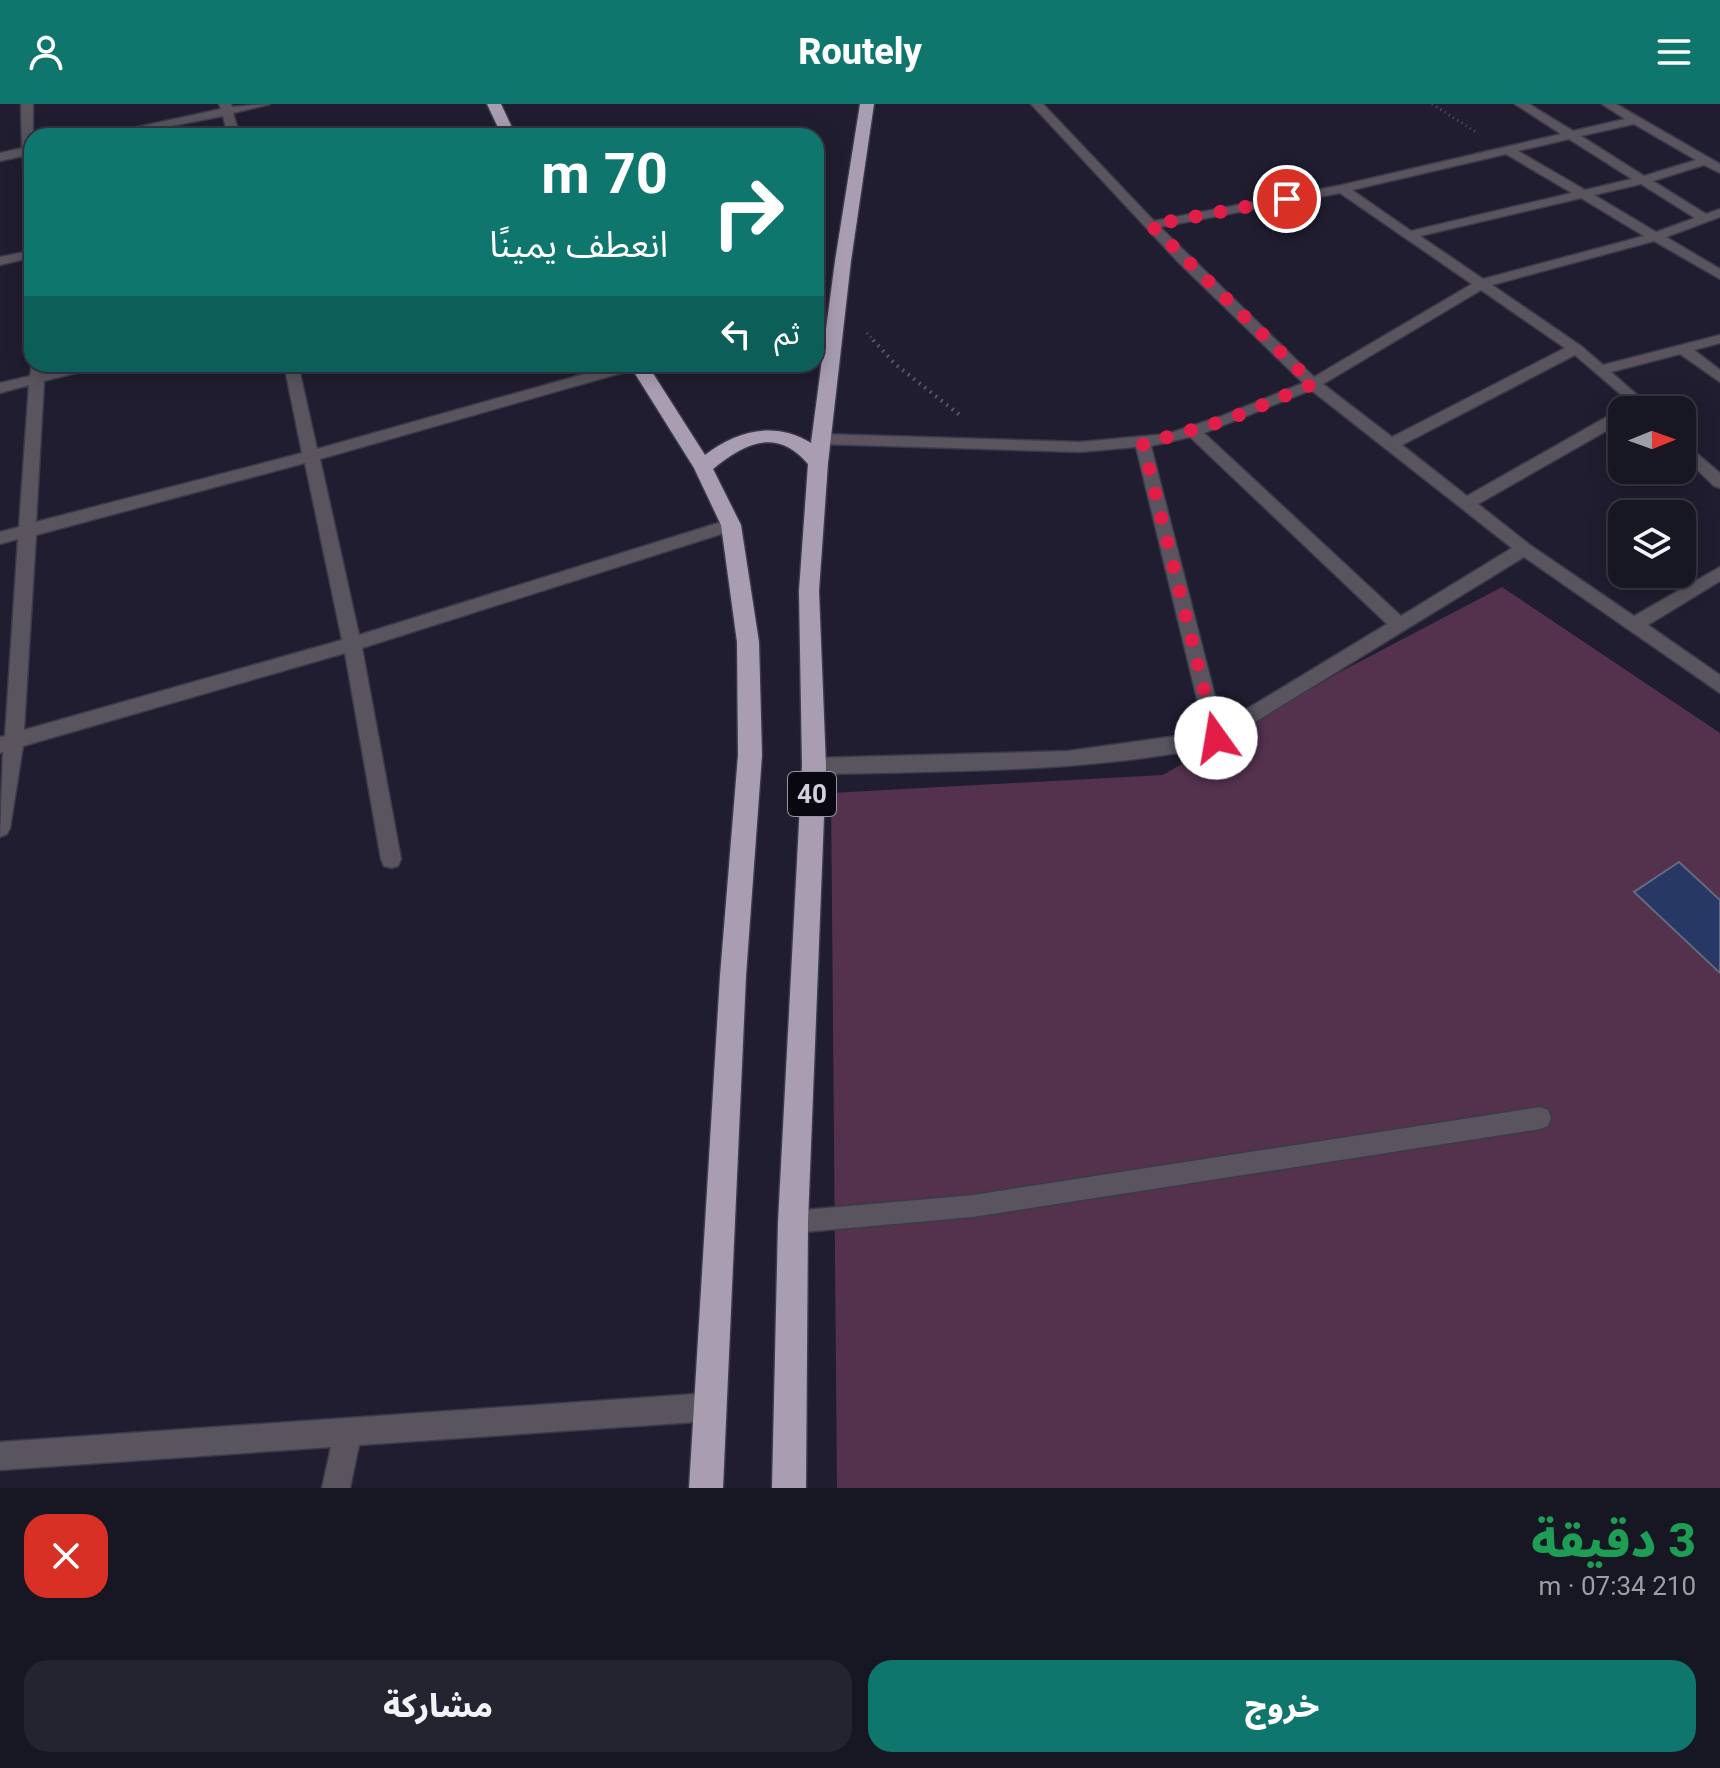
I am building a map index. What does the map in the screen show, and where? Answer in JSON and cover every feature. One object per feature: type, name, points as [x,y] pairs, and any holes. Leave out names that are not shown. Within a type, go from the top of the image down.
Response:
[{"type":"highway","points":[[494,104],[505,128]]},
{"type":"highway","name":"40","points":[[789,1488],[793,1222],[814,766],[809,591],[820,451],[843,261],[867,104]]},
{"type":"highway","name":"40","points":[[642,372],[703,467],[731,525],[748,642],[750,755],[733,976],[706,1488]]},
{"type":"highway","points":[[703,467],[722,450],[758,436],[787,436],[820,451]]},
{"type":"street","points":[[27,104],[29,128]]},
{"type":"street","points":[[137,128],[226,108],[264,104]]},
{"type":"street","points":[[1037,104],[1151,225],[1313,384],[1524,549],[1720,685]]},
{"type":"street","points":[[1521,104],[1705,219]]},
{"type":"street","points":[[1608,104],[1720,169]]},
{"type":"street","points":[[226,108],[232,128]]},
{"type":"street","points":[[1151,225],[1342,189],[1635,120]]},
{"type":"street","points":[[1508,150],[1720,275]]},
{"type":"street","points":[[0,157],[24,152]]},
{"type":"street","points":[[1409,235],[1643,180],[1705,161]]},
{"type":"street","points":[[1342,189],[1576,349],[1627,396]]},
{"type":"street","points":[[820,451],[1143,444],[1193,431],[1313,384],[1482,284],[1655,237],[1720,213]]},
{"type":"street","points":[[0,261],[24,256]]},
{"type":"street","points":[[1602,370],[1720,339]]},
{"type":"street","points":[[1390,445],[1470,401],[1576,349]]},
{"type":"street","points":[[1683,349],[1720,377]]},
{"type":"street","points":[[0,388],[37,372]]},
{"type":"street","points":[[0,828],[29,531],[39,372]]},
{"type":"street","points":[[293,372],[352,644],[391,859]]},
{"type":"street","points":[[0,538],[310,456],[609,372]]},
{"type":"street","points":[[1466,504],[1608,423]]},
{"type":"street","points":[[1193,431],[1400,626]]},
{"type":"street","points":[[1143,444],[1216,738]]},
{"type":"street","points":[[1696,459],[1720,482]]},
{"type":"street","points":[[7,744],[352,644],[731,525]]},
{"type":"street","points":[[814,766],[1073,758],[1173,748],[1216,738],[1524,549]]},
{"type":"street","points":[[1634,625],[1720,573]]},
{"type":"street","points":[[0,1456],[711,1407]]},
{"type":"street","points":[[336,1488],[348,1431]]},
{"type":"lane","points":[[793,1222],[973,1206],[1540,1118]]},
{"type":"path","points":[[1432,104],[1508,150]]},
{"type":"path","points":[[862,324],[895,364],[968,420]]},
{"type":"shaded area","points":[[1502,587],[1720,733],[1720,1488],[837,1488],[831,793],[1163,775],[1340,672]]},
{"type":"building","points":[[1679,862],[1720,900],[1720,973],[1634,892]]},
{"type":"route","points":[[1216,738],[1143,444],[1227,420],[1313,384],[1151,225],[1287,199]]}]
